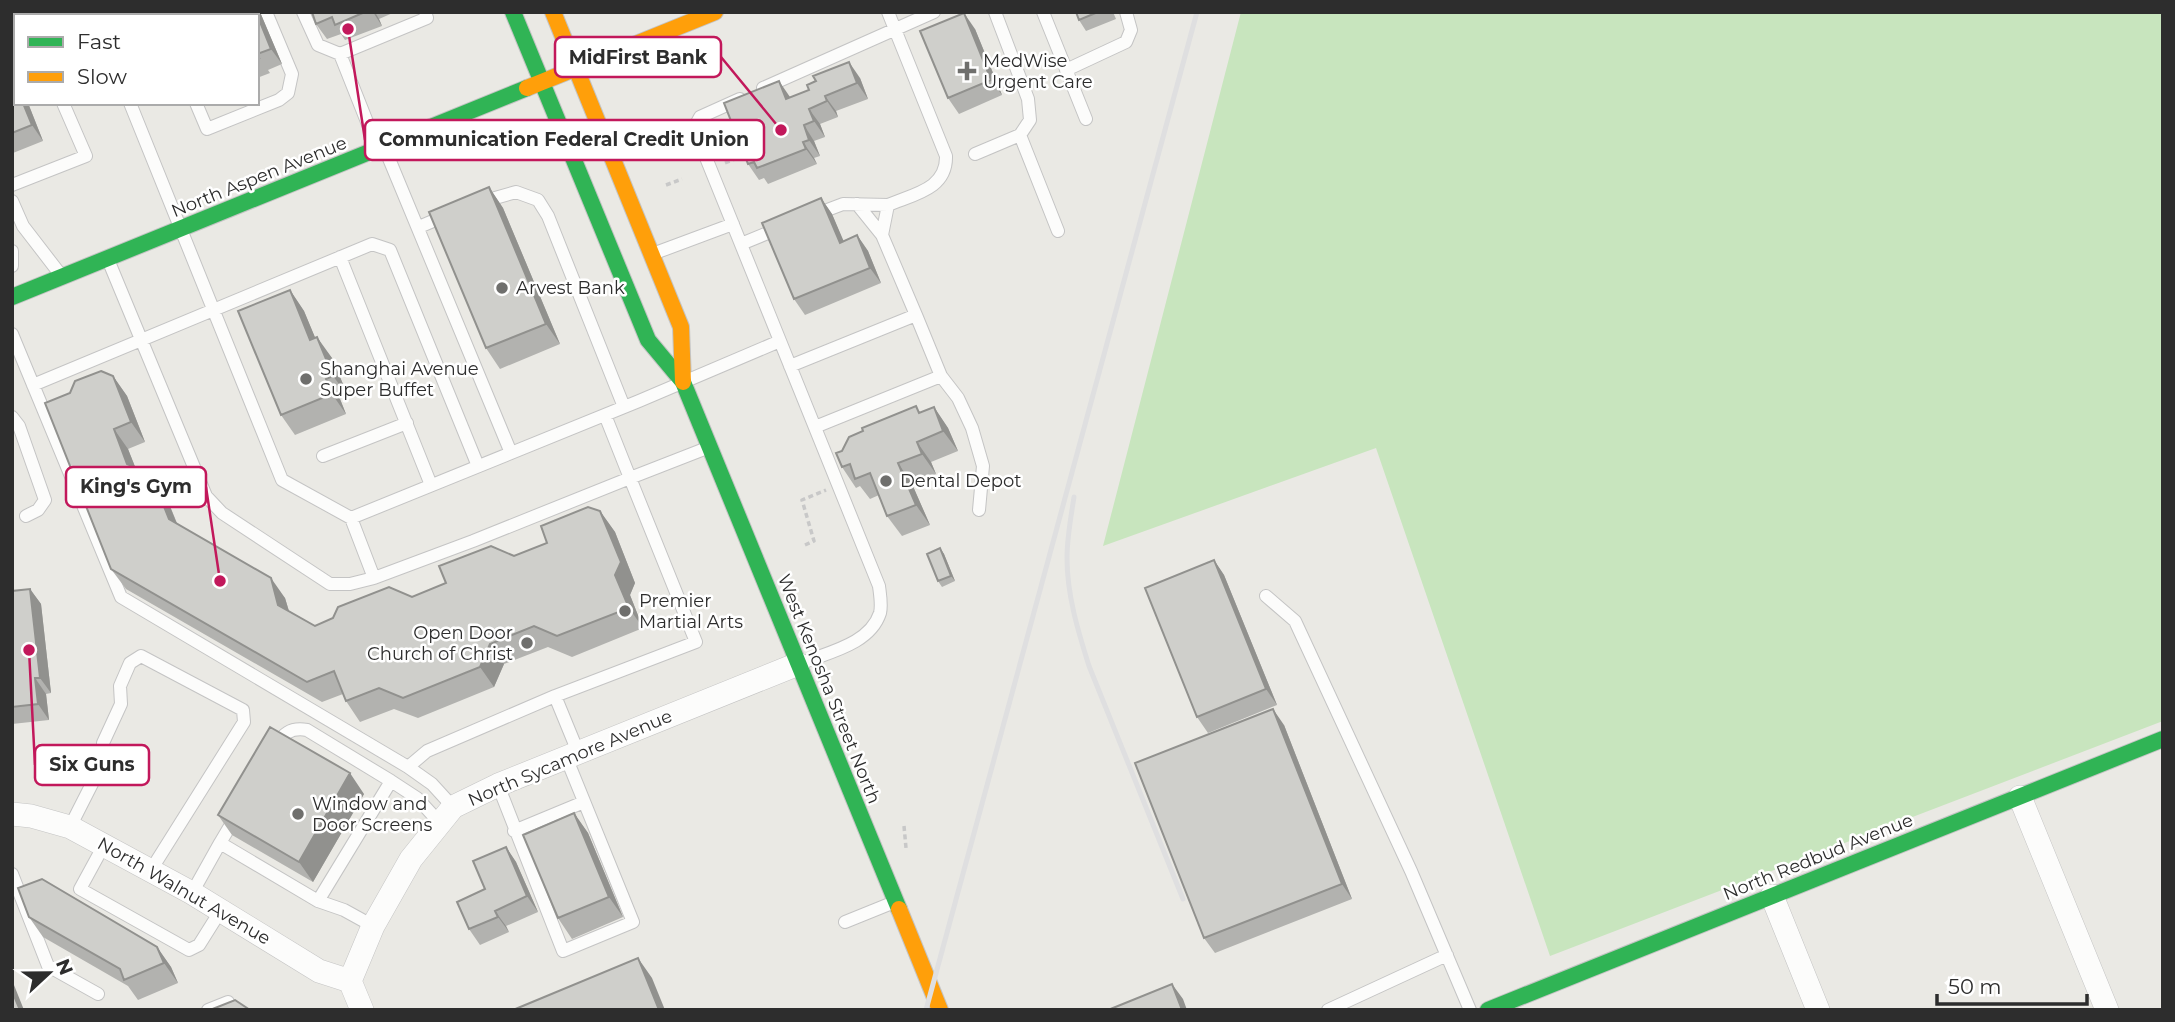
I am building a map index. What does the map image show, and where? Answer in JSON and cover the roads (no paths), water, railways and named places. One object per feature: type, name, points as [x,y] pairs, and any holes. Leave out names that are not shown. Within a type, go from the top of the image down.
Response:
[{"type":"main road","name":"West Kenosha Street North","points":[[513,12],[648,340],[682,382],[940,1010]]},
{"type":"main road","name":"West Kenosha Street North","points":[[552,12],[681,327],[682,382]]},
{"type":"main road","name":"North Aspen Avenue","points":[[12,297],[715,12]]},
{"type":"main road","name":"North Redbud Avenue","points":[[1488,1010],[2163,739]]},
{"type":"street","name":"North Sycamore Avenue","points":[[350,981],[373,926],[411,859],[446,814],[498,785],[798,664]]},
{"type":"street","points":[[2020,797],[2107,1010]]},
{"type":"street","name":"North Walnut Avenue","points":[[12,814],[31,816],[70,827],[192,893],[319,971],[350,981]]},
{"type":"street","points":[[1772,896],[1818,1010]]},
{"type":"street","points":[[350,981],[362,1010]]},
{"type":"lane","points":[[197,105],[207,130],[279,100],[288,93],[292,74],[266,12]]},
{"type":"lane","points":[[303,12],[318,45],[340,54],[419,227],[511,453]]},
{"type":"lane","points":[[340,54],[427,18],[425,12]]},
{"type":"lane","points":[[805,219],[843,204],[888,205],[933,185],[941,179],[946,167],[946,156],[888,12]]},
{"type":"lane","points":[[798,664],[858,640],[874,627],[881,611],[879,586],[694,128],[700,117],[934,12]]},
{"type":"lane","points":[[975,154],[1020,135],[1030,120],[1028,99],[995,12]]},
{"type":"lane","points":[[1043,12],[1086,119]]},
{"type":"lane","points":[[1066,70],[1126,42],[1131,30],[1126,12]]},
{"type":"lane","points":[[12,185],[86,156],[64,105]]},
{"type":"lane","points":[[131,105],[282,480],[351,518],[374,578]]},
{"type":"lane","points":[[1020,135],[1058,231]]},
{"type":"lane","points":[[419,227],[495,196],[516,192],[538,200],[548,216],[624,407]]},
{"type":"lane","points":[[12,201],[23,226],[62,277]]},
{"type":"lane","points":[[857,204],[882,235],[941,376],[958,398],[972,428],[984,466],[979,510]]},
{"type":"lane","points":[[882,235],[888,205]]},
{"type":"lane","points":[[651,254],[733,224]]},
{"type":"lane","points":[[741,244],[792,224]]},
{"type":"lane","points":[[33,385],[372,244],[390,250],[478,466]]},
{"type":"lane","points":[[12,251],[12,266]]},
{"type":"lane","points":[[340,257],[431,485]]},
{"type":"lane","points":[[108,259],[205,496],[222,513],[330,584],[350,584],[374,578],[709,447]]},
{"type":"lane","points":[[790,366],[916,316]]},
{"type":"lane","points":[[12,334],[121,597],[408,766],[432,783],[446,814]]},
{"type":"lane","points":[[351,518],[780,341]]},
{"type":"lane","points":[[815,426],[941,376]]},
{"type":"lane","points":[[408,766],[427,751],[555,696],[696,642],[605,415]]},
{"type":"lane","points":[[12,417],[19,426],[45,500],[38,510],[26,516]]},
{"type":"lane","points":[[323,456],[407,423]]},
{"type":"lane","points":[[1266,596],[1295,621],[1411,871],[1470,1010]]},
{"type":"lane","points":[[70,827],[103,762],[103,743],[121,704],[120,686],[131,663],[141,656],[243,710],[244,722],[151,870]]},
{"type":"lane","points":[[498,785],[562,951],[633,922],[584,802],[555,696]]},
{"type":"lane","points":[[266,761],[281,736],[289,730],[307,730],[446,814]]},
{"type":"lane","points":[[318,901],[391,780]]},
{"type":"lane","points":[[514,831],[584,802]]},
{"type":"lane","points":[[192,893],[240,808]]},
{"type":"lane","points":[[220,843],[318,901],[344,910],[373,926]]},
{"type":"lane","points":[[104,845],[80,889],[189,950],[199,946],[221,910]]},
{"type":"lane","points":[[12,874],[48,965],[98,994]]},
{"type":"lane","points":[[845,922],[896,902]]},
{"type":"lane","points":[[1328,1010],[1447,955]]},
{"type":"lane","points":[[208,1010],[228,1002]]},
{"type":"railway","points":[[926,1010],[1197,12]]},
{"type":"railway","points":[[1074,497],[1067,558],[1077,626],[1089,666],[1183,899]]},
{"type":"place","name":"Communication Federal Credit Union","points":[[348,29]]},
{"type":"place","name":"MedWise Urgent Care","points":[[967,71]]},
{"type":"place","name":"MidFirst Bank","points":[[781,130]]},
{"type":"place","name":"Arvest Bank","points":[[502,288]]},
{"type":"place","name":"Shanghai Avenue Super Buffet","points":[[306,379]]},
{"type":"place","name":"Dental Depot","points":[[886,481]]},
{"type":"place","name":"King's Gym","points":[[220,581]]},
{"type":"place","name":"Premier Martial Arts","points":[[625,611]]},
{"type":"place","name":"Open Door Church of Christ","points":[[527,643]]},
{"type":"place","name":"Six Guns","points":[[29,650]]},
{"type":"place","name":"Window and Door Screens","points":[[298,814]]}]
